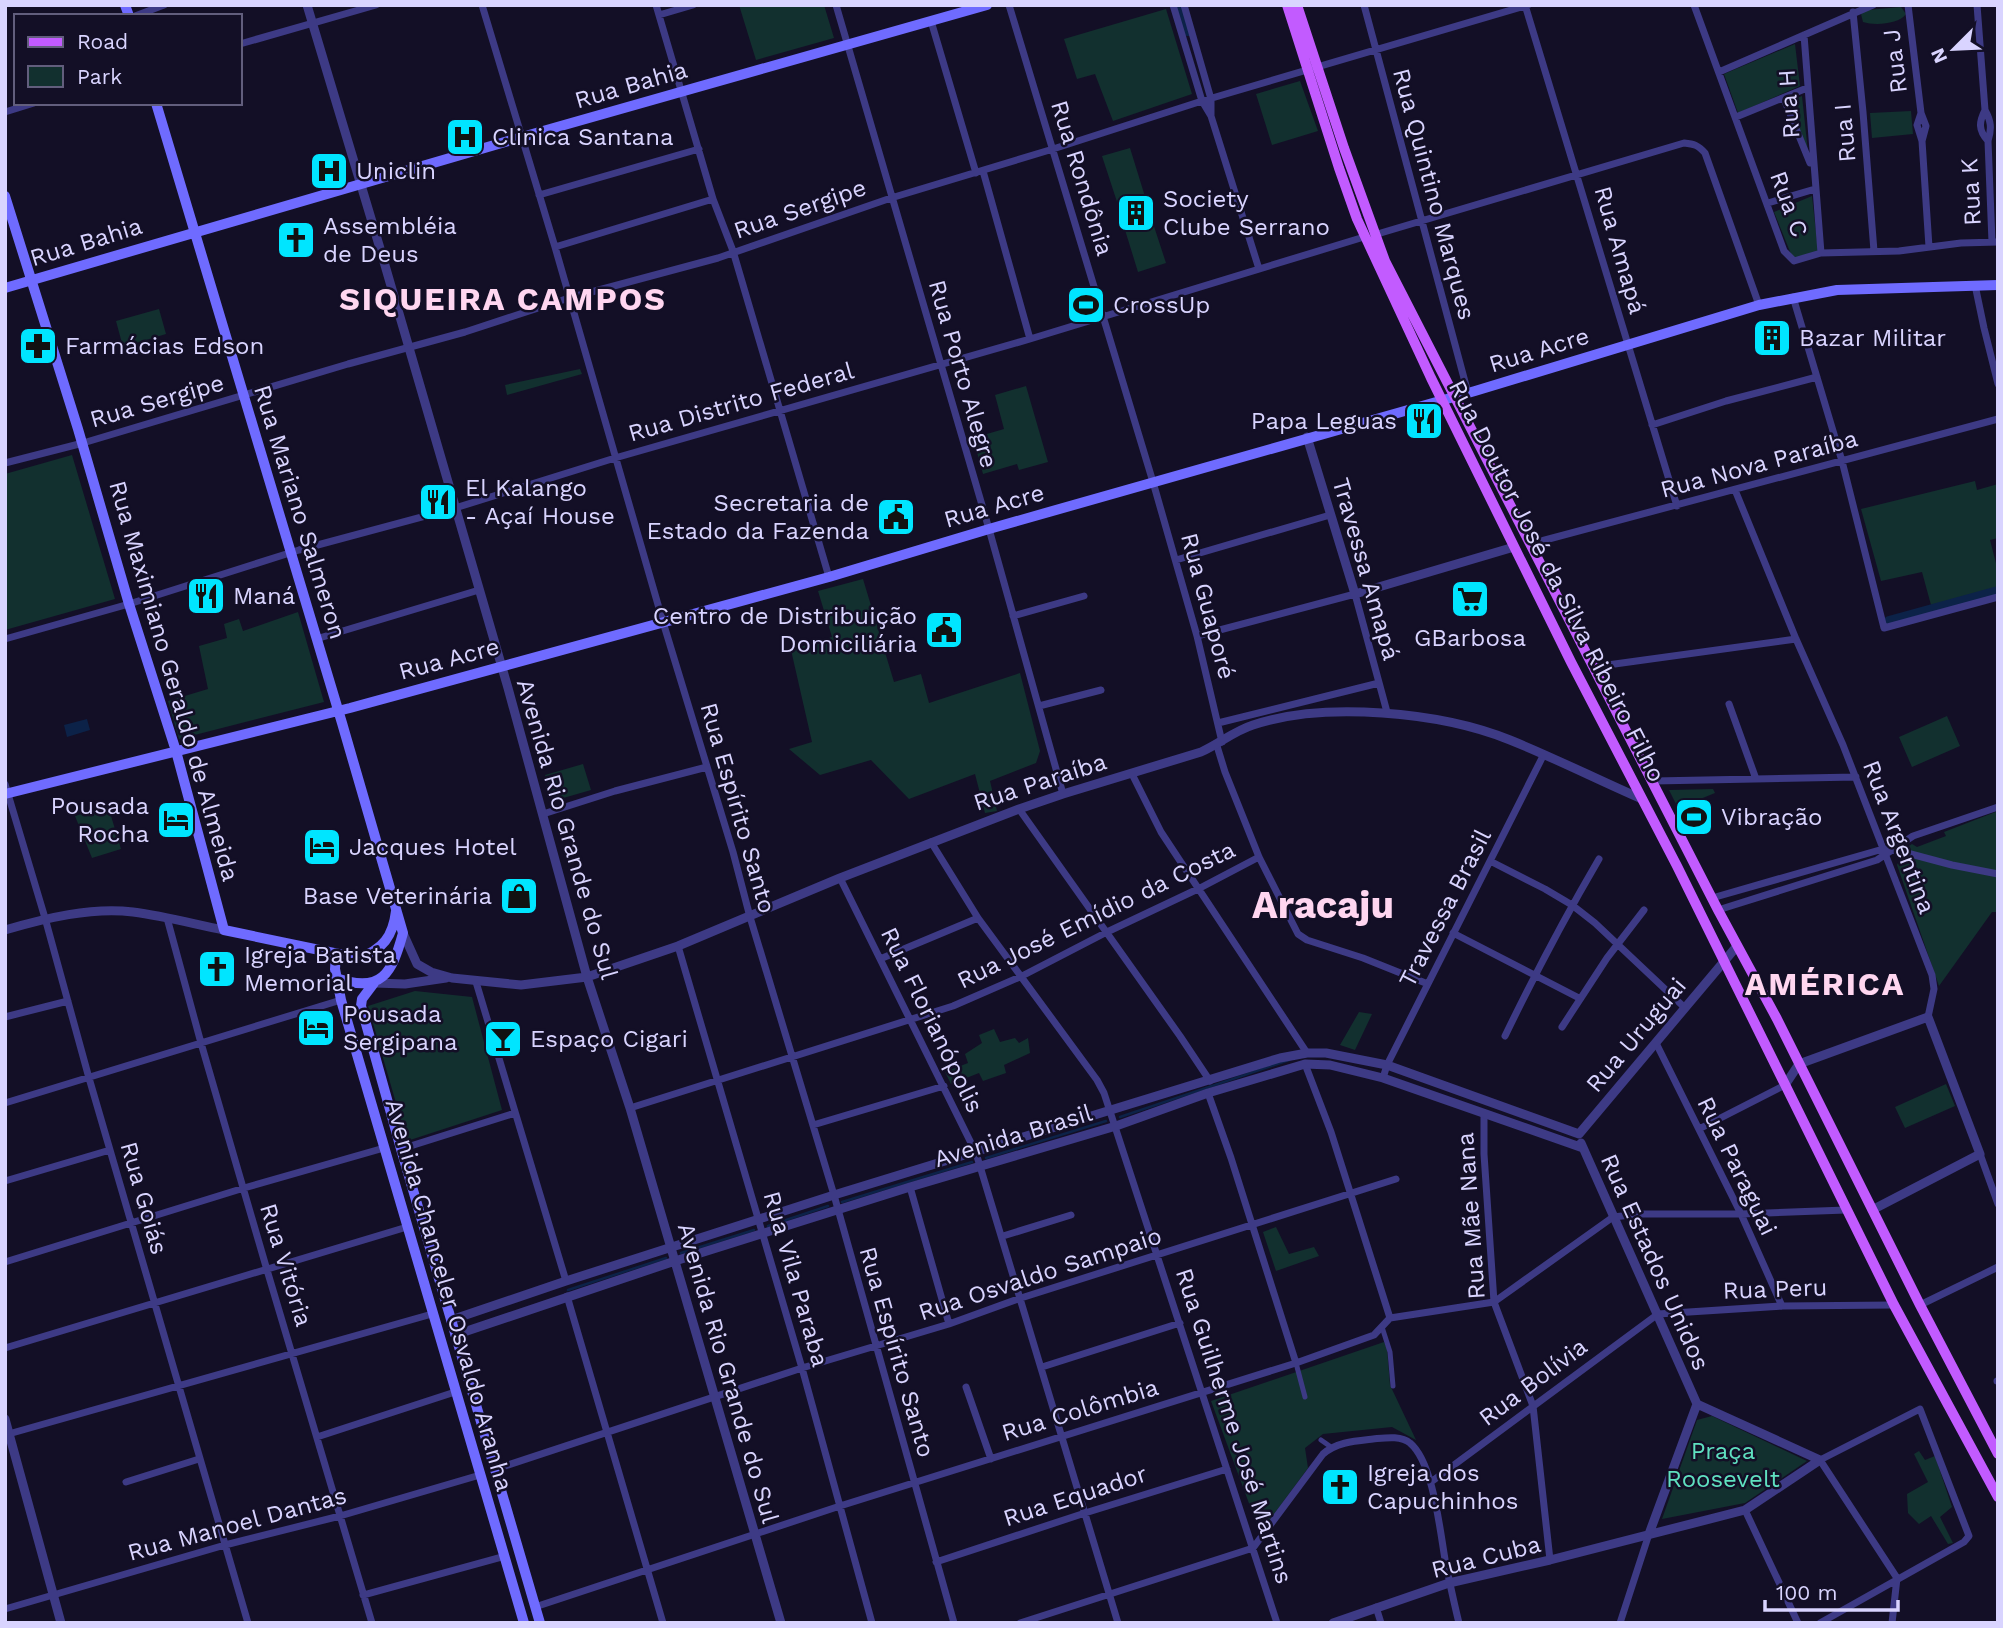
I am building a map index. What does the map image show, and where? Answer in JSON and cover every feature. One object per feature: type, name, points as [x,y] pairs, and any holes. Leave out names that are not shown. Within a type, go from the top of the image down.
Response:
[{"type":"main road","name":"Rua Bahia","points":[[5,288],[194,231],[987,5]]},
{"type":"main road","name":"Rua Doutor José da Silva Ribeiro Filho","points":[[1287,5],[1312,69],[1369,236],[1442,400],[1894,1305],[1998,1497]]},
{"type":"main road","name":"Rua Doutor José da Silva Ribeiro Filho","points":[[1297,5],[1312,69]]},
{"type":"main road","name":"Rua Mariano Salmeron","points":[[157,105],[403,933]]},
{"type":"main road","name":"Rua Maximiano Geraldo de Almeida","points":[[5,197],[176,751],[224,930]]},
{"type":"main road","name":"Rua Doutor José da Silva Ribeiro Filho","points":[[1369,236],[1654,781],[1998,1454]]},
{"type":"main road","name":"Rua Acre","points":[[6,791],[338,711],[829,577],[1307,437],[1468,393],[1759,305],[1837,290],[1998,285]]},
{"type":"main road","points":[[224,930],[358,958],[378,948],[390,935],[396,911]]},
{"type":"main road","points":[[336,978],[374,983],[382,978],[397,953],[403,933]]},
{"type":"main road","name":"Avenida Chanceler Osvaldo Aranha","points":[[337,955],[335,969],[341,1000],[524,1623]]},
{"type":"main road","name":"Avenida Chanceler Osvaldo Aranha","points":[[374,983],[362,999],[362,1006],[401,1149],[540,1623]]},
{"type":"street","points":[[140,14],[164,5]]},
{"type":"street","name":"Avenida Rio Grande do Sul","points":[[307,5],[479,590],[587,976],[630,1108],[780,1623]]},
{"type":"street","points":[[242,43],[376,5]]},
{"type":"street","name":"Rua Espírito Santo","points":[[482,5],[834,1195],[954,1623]]},
{"type":"street","points":[[656,5],[713,199],[733,251],[829,577]]},
{"type":"street","points":[[659,15],[692,5]]},
{"type":"street","name":"Rua Porto Alegre","points":[[836,5],[989,529],[1063,794]]},
{"type":"street","name":"Rua Rondônia","points":[[1009,5],[1153,482]]},
{"type":"street","points":[[1173,5],[1259,269]]},
{"type":"street","points":[[1184,5],[1206,100]]},
{"type":"street","name":"Rua Quintino Marques","points":[[1364,5],[1468,393]]},
{"type":"street","points":[[1719,72],[1870,5]]},
{"type":"street","name":"Rua J","points":[[1908,5],[1921,113],[1917,125],[1922,141],[1928,247]]},
{"type":"street","name":"Rua K","points":[[1977,5],[1985,110],[1980,121],[1981,131],[1987,141],[1995,242]]},
{"type":"street","name":"Rua Sergipe","points":[[5,463],[83,443],[465,332],[569,298],[718,258],[891,198],[1206,100],[1526,6]]},
{"type":"street","name":"Rua Amapá","points":[[1526,6],[1677,506]]},
{"type":"street","name":"Rua C","points":[[1696,6],[1784,251],[1789,258],[1794,261],[1821,253],[1899,251],[1995,242]]},
{"type":"street","name":"Rua I","points":[[1853,12],[1874,251]]},
{"type":"street","points":[[931,21],[1030,339]]},
{"type":"street","name":"Rua H","points":[[1804,35],[1821,253]]},
{"type":"street","points":[[1736,117],[1807,88]]},
{"type":"street","name":"Rua H","points":[[1784,99],[1813,170]]},
{"type":"street","points":[[5,111],[27,105]]},
{"type":"street","name":"Rua Distrito Federal","points":[[5,639],[129,604],[291,553],[455,508],[615,458],[1030,339],[1684,143],[1699,145],[1705,153],[1759,305]]},
{"type":"street","points":[[539,195],[699,149]]},
{"type":"street","points":[[1768,203],[1815,189]]},
{"type":"street","points":[[555,247],[713,199]]},
{"type":"street","points":[[1975,285],[1998,384]]},
{"type":"street","points":[[1793,297],[1842,461],[1884,628],[1998,597]]},
{"type":"street","points":[[1652,425],[1726,401],[1817,377]]},
{"type":"street","name":"Rua Nova Paraíba","points":[[1530,544],[1998,419]]},
{"type":"street","name":"Travessa Amapá","points":[[1307,437],[1387,712]]},
{"type":"street","name":"Rua Guaporé","points":[[1153,482],[1197,636],[1218,723],[1225,772],[1259,857],[1294,929],[1303,938],[1370,960],[1428,984]]},
{"type":"street","name":"Rua Argentina","points":[[1735,490],[1888,851],[1932,975],[1934,989],[1928,1017],[1998,1204]]},
{"type":"street","points":[[1176,560],[1330,514]]},
{"type":"street","points":[[1197,636],[1514,547]]},
{"type":"street","points":[[316,639],[479,590]]},
{"type":"street","points":[[1013,616],[1084,596]]},
{"type":"street","points":[[1593,667],[1796,639]]},
{"type":"street","points":[[1218,723],[1379,683]]},
{"type":"street","points":[[1039,706],[1101,690]]},
{"type":"street","points":[[1729,704],[1756,779]]},
{"type":"street","name":"Rua Paraíba","points":[[452,978],[521,985],[587,976],[678,946],[840,878],[1019,809],[1188,757],[1219,744],[1251,725],[1291,716],[1387,712],[1470,727],[1510,740],[1642,799]]},
{"type":"street","name":"Travessa Brasil","points":[[1383,1078],[1387,1065],[1543,755]]},
{"type":"street","points":[[543,814],[615,791],[707,767]]},
{"type":"street","points":[[1132,774],[1161,831],[1307,1053]]},
{"type":"street","points":[[1654,781],[1856,777]]},
{"type":"street","name":"Rua Goiás","points":[[6,791],[248,1623]]},
{"type":"street","points":[[1718,910],[1888,851],[1913,836],[1998,807]]},
{"type":"street","points":[[1019,809],[1210,1081]]},
{"type":"street","name":"Rua Guilherme José Martins","points":[[932,842],[978,918],[1097,1080],[1111,1111],[1277,1623]]},
{"type":"street","points":[[1712,898],[1888,851],[1998,874]]},
{"type":"street","name":"Rua José Emídio da Costa","points":[[630,1108],[953,1006],[1022,976],[1259,857]]},
{"type":"street","points":[[1504,1036],[1572,905],[1600,859]]},
{"type":"street","points":[[1490,861],[1572,905],[1595,923],[1684,1007]]},
{"type":"street","name":"Rua Florianópolis","points":[[840,878],[981,1166],[1118,1623]]},
{"type":"street","points":[[1562,1027],[1579,998],[1644,910]]},
{"type":"street","points":[[5,930],[45,919],[98,911],[131,912],[224,930]]},
{"type":"street","name":"Rua Vitória","points":[[167,918],[201,1043],[372,1623]]},
{"type":"street","points":[[880,959],[978,918]]},
{"type":"street","points":[[403,933],[417,964],[431,972],[452,978]]},
{"type":"street","points":[[1454,933],[1579,998]]},
{"type":"street","name":"Rua Vila Paraba","points":[[678,946],[802,1368],[873,1623]]},
{"type":"street","name":"Rua Uruguai","points":[[1579,1134],[1737,946]]},
{"type":"street","points":[[374,983],[405,984],[452,978]]},
{"type":"street","points":[[477,982],[566,1281]]},
{"type":"street","points":[[5,1017],[68,1000]]},
{"type":"street","points":[[5,1103],[341,1000]]},
{"type":"street","points":[[1699,1129],[1785,1085],[1799,1064],[1928,1017]]},
{"type":"street","name":"Rua Paraguai","points":[[1656,1043],[1741,1214],[1782,1306]]},
{"type":"street","name":"Avenida Brasil","points":[[451,1321],[834,1195],[1280,1058],[1307,1053],[1326,1053],[1387,1065],[1579,1134]]},
{"type":"street","points":[[1305,1064],[1331,1132],[1390,1318],[1494,1302],[1613,1217],[1640,1214],[1846,1210]]},
{"type":"street","name":"Avenida Brasil","points":[[455,1335],[675,1261],[1115,1126],[1208,1093],[1305,1064],[1330,1065],[1383,1078],[1583,1148]]},
{"type":"street","points":[[813,1125],[944,1086]]},
{"type":"street","points":[[1208,1093],[1305,1397]]},
{"type":"street","points":[[401,1149],[515,1113]]},
{"type":"street","name":"Rua Mãe Nana","points":[[1485,1113],[1485,1158],[1494,1302],[1533,1406],[1550,1560]]},
{"type":"street","name":"Rua Estados Unidos","points":[[1579,1134],[1697,1404]]},
{"type":"street","points":[[5,1262],[384,1148]]},
{"type":"street","points":[[5,1181],[110,1150]]},
{"type":"street","points":[[1872,1210],[1980,1154]]},
{"type":"street","name":"Rua Osvaldo Sampaio","points":[[496,1469],[802,1368],[949,1324],[1021,1298],[1396,1179]]},
{"type":"street","points":[[910,1187],[949,1324]]},
{"type":"street","points":[[1003,1236],[1071,1215]]},
{"type":"street","points":[[5,1348],[407,1227]]},
{"type":"street","points":[[1920,1306],[1998,1267]]},
{"type":"street","points":[[567,1296],[663,1623]]},
{"type":"street","name":"Rua Peru","points":[[1658,1314],[1782,1306],[1894,1305]]},
{"type":"street","points":[[7,1434],[432,1314]]},
{"type":"street","name":"Rua Bolívia","points":[[1431,1482],[1658,1314]]},
{"type":"street","name":"Rua Colômbia","points":[[536,1606],[754,1533],[1296,1363],[1374,1335],[1390,1318]]},
{"type":"street","points":[[1042,1367],[1180,1323]]},
{"type":"street","points":[[1382,1327],[1390,1352],[1393,1386]]},
{"type":"street","points":[[966,1387],[991,1458]]},
{"type":"street","points":[[317,1437],[455,1392]]},
{"type":"street","points":[[1620,1623],[1649,1534],[1697,1404],[1820,1460],[1897,1578],[1892,1623]]},
{"type":"street","points":[[1820,1460],[1920,1409],[1969,1533],[1964,1542],[1820,1623]]},
{"type":"street","points":[[5,1419],[61,1623]]},
{"type":"street","points":[[1020,1623],[1253,1548],[1331,1447],[1354,1441],[1398,1438],[1409,1442],[1420,1454],[1431,1482],[1459,1623]]},
{"type":"street","points":[[1321,1440],[1331,1447]]},
{"type":"street","points":[[126,1482],[199,1459]]},
{"type":"street","name":"Rua Cuba","points":[[1333,1623],[1450,1584],[1745,1510],[1820,1460]]},
{"type":"street","name":"Rua Equador","points":[[936,1562],[1227,1469]]},
{"type":"street","name":"Rua Manoel Dantas","points":[[5,1609],[480,1475]]},
{"type":"street","points":[[1745,1510],[1798,1623]]},
{"type":"street","points":[[363,1595],[505,1556]]},
{"type":"street","points":[[1376,1607],[1381,1623]]},
{"type":"green space","points":[[739,5],[824,5],[834,38],[756,60]]},
{"type":"green space","points":[[1901,7],[1906,14],[1898,20],[1880,24],[1863,22],[1861,14],[1867,10]]},
{"type":"green space","points":[[1166,9],[1192,94],[1113,121],[1095,74],[1077,79],[1064,39]]},
{"type":"green space","points":[[1795,44],[1800,86],[1738,113],[1724,74]]},
{"type":"green space","points":[[1300,81],[1318,131],[1272,145],[1256,94]]},
{"type":"green space","points":[[1802,96],[1808,152],[1787,102]]},
{"type":"green space","points":[[1911,111],[1913,134],[1872,138],[1870,113]]},
{"type":"green space","points":[[1130,148],[1147,203],[1120,211],[1102,156]]},
{"type":"green space","points":[[1812,196],[1818,251],[1793,259],[1774,212]]},
{"type":"green space","points":[[1148,208],[1166,263],[1138,272],[1121,217]]},
{"type":"green space","points":[[159,309],[166,334],[123,347],[116,321]]},
{"type":"green space","points":[[580,369],[582,374],[507,395],[505,385]]},
{"type":"green space","points":[[1026,386],[1048,462],[1019,470],[1017,464],[983,474],[973,438],[1004,429],[995,395]]},
{"type":"green space","points":[[72,455],[115,599],[5,630],[5,474]]},
{"type":"green space","points":[[1975,481],[1977,490],[1998,484],[1998,538],[1990,540],[1998,571],[1998,587],[1931,605],[1922,572],[1881,581],[1861,509]]},
{"type":"green space","points":[[863,579],[894,682],[921,674],[929,703],[1020,673],[1040,751],[1036,763],[990,781],[997,811],[985,813],[975,774],[909,799],[871,760],[820,775],[789,749],[812,742],[791,650],[832,637],[818,591]]},
{"type":"green space","points":[[298,612],[324,702],[179,739],[168,701],[208,689],[199,646],[227,638],[224,624],[239,619],[243,631]]},
{"type":"green space","points":[[1947,716],[1960,746],[1912,767],[1899,737]]},
{"type":"green space","points":[[583,764],[591,790],[553,801],[545,775]]},
{"type":"green space","points":[[1713,789],[1715,793],[1678,808],[1669,790]]},
{"type":"green space","points":[[108,806],[121,849],[92,858],[75,816]]},
{"type":"green space","points":[[1998,811],[1998,912],[1992,912],[1939,986],[1897,865],[1904,849],[1912,844],[1917,847],[1946,836],[1944,832]]},
{"type":"green space","points":[[415,991],[472,997],[502,1110],[407,1141],[368,1006]]},
{"type":"green space","points":[[1359,1012],[1372,1014],[1355,1050],[1340,1045]]},
{"type":"green space","points":[[994,1029],[1000,1042],[1015,1038],[1019,1043],[1028,1038],[1030,1053],[1004,1065],[1006,1073],[983,1081],[979,1073],[951,1084],[945,1072],[968,1063],[965,1054],[982,1043],[979,1035]]},
{"type":"green space","points":[[1946,1084],[1955,1106],[1905,1128],[1895,1107]]},
{"type":"green space","points":[[1276,1227],[1289,1254],[1314,1247],[1319,1256],[1276,1271],[1263,1232]]},
{"type":"green space","points":[[1384,1342],[1387,1348],[1390,1385],[1416,1440],[1392,1427],[1323,1434],[1305,1448],[1308,1468],[1260,1533],[1211,1401]]},
{"type":"green space","name":"Praça Roosevelt","points":[[1712,1416],[1807,1461],[1745,1503],[1662,1519],[1697,1420]]},
{"type":"green space","points":[[1919,1451],[1925,1460],[1935,1456],[1952,1507],[1940,1517],[1953,1543],[1948,1544],[1931,1516],[1919,1524],[1908,1513],[1907,1494],[1928,1482],[1914,1454]]},
{"type":"water","points":[[87,719],[90,730],[67,737],[64,725]]},
{"type":"waterway","points":[[1180,5],[1188,31]]},
{"type":"waterway","points":[[1889,621],[1998,591]]},
{"type":"waterway","points":[[1120,1117],[1289,1060]]},
{"type":"waterway","points":[[986,1158],[1106,1121]]},
{"type":"waterway","points":[[842,1202],[972,1162]]},
{"type":"waterway","points":[[768,1226],[828,1206]]},
{"type":"waterway","points":[[681,1253],[754,1230]]},
{"type":"waterway","points":[[568,1290],[666,1258]]},
{"type":"place","name":"Clinica Santana","points":[[465,137]]},
{"type":"place","name":"Uniclin","points":[[329,171]]},
{"type":"place","name":"Society Clube Serrano","points":[[1136,213]]},
{"type":"place","name":"Assembléia de Deus","points":[[296,240]]},
{"type":"place","name":"CrossUp","points":[[1086,305]]},
{"type":"place","name":"Bazar Militar","points":[[1772,338]]},
{"type":"place","name":"Farmácias Edson","points":[[38,346]]},
{"type":"place","name":"Papa Leguas","points":[[1424,421]]},
{"type":"place","name":"El Kalango - Açaí House","points":[[438,502]]},
{"type":"place","name":"Secretaria de Estado da Fazenda","points":[[896,517]]},
{"type":"place","name":"Maná","points":[[206,596]]},
{"type":"place","name":"GBarbosa","points":[[1470,599]]},
{"type":"place","name":"Centro de Distribuição Domiciliária","points":[[944,630]]},
{"type":"place","name":"Vibração","points":[[1694,817]]},
{"type":"place","name":"Pousada Rocha","points":[[176,820]]},
{"type":"place","name":"Jacques Hotel","points":[[322,847]]},
{"type":"place","name":"Base Veterinária","points":[[519,896]]},
{"type":"place","name":"Igreja Batista Memorial","points":[[217,969]]},
{"type":"place","name":"Pousada Sergipana","points":[[316,1028]]},
{"type":"place","name":"Espaço Cigari","points":[[503,1039]]},
{"type":"place","name":"Igreja dos Capuchinhos","points":[[1340,1487]]},
{"type":"district","name":"SIQUEIRA CAMPOS","points":[[503,299]]},
{"type":"district","name":"Aracaju","points":[[1323,905]]},
{"type":"district","name":"AMÉRICA","points":[[1825,984]]}]
